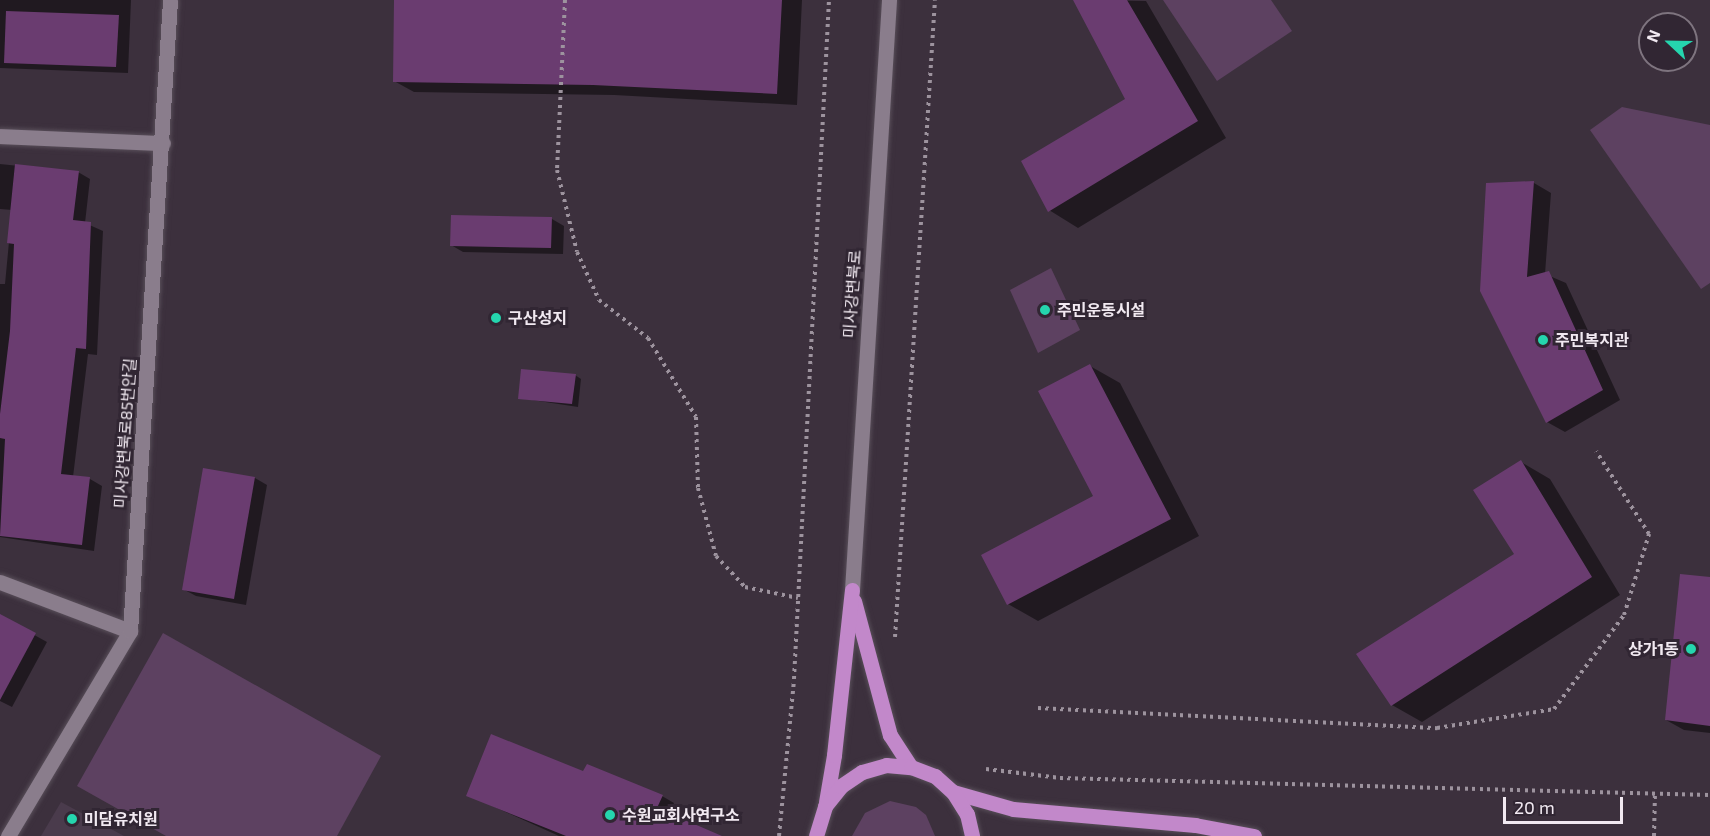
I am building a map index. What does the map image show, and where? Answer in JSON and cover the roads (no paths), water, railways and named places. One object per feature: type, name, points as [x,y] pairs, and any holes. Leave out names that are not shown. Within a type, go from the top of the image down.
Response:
[{"type":"main road","points":[[852,590],[890,735],[911,767]]},
{"type":"main road","points":[[816,836],[825,806],[834,755],[852,590]]},
{"type":"main road","points":[[825,806],[841,786],[862,772],[886,765],[911,767],[935,776],[953,792],[967,814],[972,836]]},
{"type":"main road","points":[[953,792],[1012,809],[1195,825],[1254,836]]},
{"type":"street","name":"미사강변북로85번안길","points":[[8,836],[130,631],[163,143],[170,0]]},
{"type":"street","name":"미사강변북로","points":[[852,590],[889,0]]},
{"type":"street","points":[[0,136],[163,143]]},
{"type":"street","points":[[0,582],[130,631]]},
{"type":"place","name":"주민운동시설","points":[[1045,310]]},
{"type":"place","name":"구산성지","points":[[496,318]]},
{"type":"place","name":"주민복지관","points":[[1543,340]]},
{"type":"place","name":"상가1동","points":[[1691,649]]},
{"type":"place","name":"수원교회사연구소","points":[[610,815]]},
{"type":"place","name":"미담유치원","points":[[72,819]]}]
